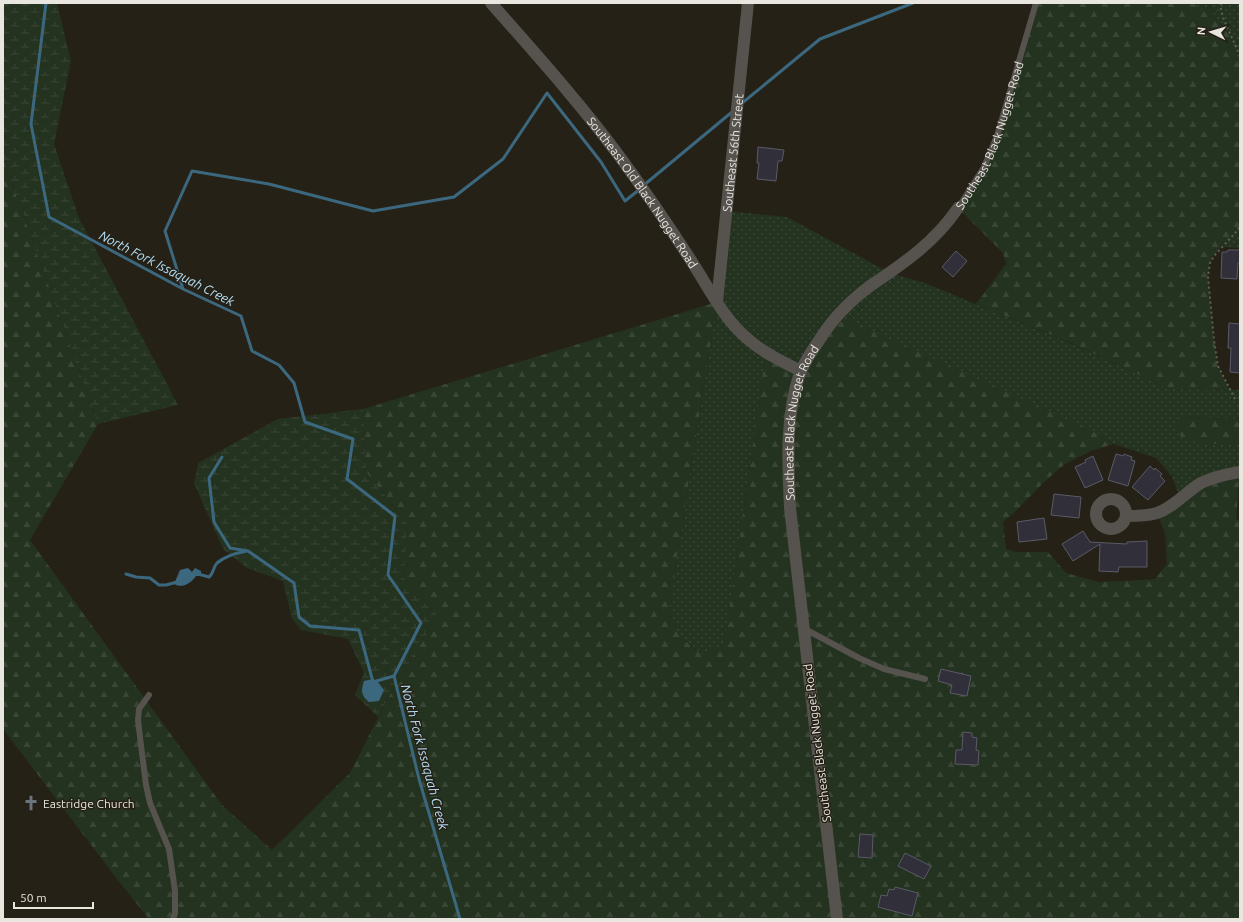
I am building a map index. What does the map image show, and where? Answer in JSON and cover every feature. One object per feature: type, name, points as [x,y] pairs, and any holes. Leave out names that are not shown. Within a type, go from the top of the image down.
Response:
[{"type":"street","name":"Southeast Old Black Nugget Road","points":[[491,3],[558,79],[620,156],[688,255],[732,323],[748,340],[766,352],[801,371]]},
{"type":"street","name":"Southeast 56th Street","points":[[717,302],[748,3]]},
{"type":"street","name":"Southeast Black Nugget Road","points":[[837,919],[790,508],[788,442],[790,415],[801,371],[812,351],[837,315],[854,299],[926,244],[941,229],[958,208]]},
{"type":"street","points":[[1126,516],[1145,516],[1165,510],[1202,483],[1222,475],[1240,472]]},
{"type":"lane","name":"Southeast Black Nugget Road","points":[[958,208],[984,167],[997,136],[1036,3]]},
{"type":"lane","points":[[803,628],[859,658],[878,666],[901,674],[925,679]]},
{"type":"lane","points":[[149,695],[139,709],[138,720],[146,785],[150,803],[169,849],[175,891],[175,913],[173,919]]},
{"type":"path","points":[[1221,3],[1222,14],[1238,49],[1240,58]]},
{"type":"path","points":[[1235,399],[1218,366],[1208,276],[1210,263],[1214,256],[1238,230],[1240,224]]},
{"type":"green space","points":[[3,3],[57,3],[71,61],[54,144],[79,218],[178,405],[98,424],[3,158]]},
{"type":"green space","points":[[1036,3],[1194,3],[1202,10],[1205,10],[1209,3],[1216,20],[1230,31],[1238,49],[1240,58],[1240,224],[1238,230],[1213,256],[1210,263],[1208,276],[1218,366],[1230,390],[1169,389],[1071,343],[976,304],[1006,264],[1003,253],[958,208],[984,167]]},
{"type":"green space","points":[[1194,3],[1240,3],[1240,58],[1238,49],[1230,31],[1216,20],[1210,4],[1205,10],[1201,10]]},
{"type":"green space","points":[[3,158],[98,424],[30,540],[222,805],[272,850],[350,773],[388,698],[437,616],[404,578],[407,523],[366,472],[363,409],[717,302],[669,609],[679,636],[703,655],[724,645],[766,352],[801,371],[837,315],[1096,433],[1114,444],[1091,451],[1065,464],[1003,522],[1006,549],[1016,552],[1048,552],[1066,573],[1099,582],[1155,579],[1167,564],[1165,533],[1157,513],[1180,498],[1240,472],[1236,519],[1240,520],[1240,667],[1238,695],[1240,699],[1240,919],[149,919],[3,729]]},
{"type":"green space","points":[[727,211],[787,217],[890,273],[925,283],[1070,343],[1169,389],[1240,390],[1240,419],[1180,417],[1213,444],[1240,442],[1240,472],[1180,498],[1171,475],[1156,458],[1114,444],[1096,433],[801,371],[766,353],[724,645],[703,655],[679,636],[669,609],[717,302]]},
{"type":"green space","points":[[1240,224],[1240,248],[1222,247],[1238,230]]},
{"type":"green space","points":[[363,409],[366,472],[407,523],[404,578],[437,616],[378,717],[355,695],[364,673],[348,639],[301,630],[292,619],[283,581],[247,568],[223,549],[194,483],[198,463],[278,419]]},
{"type":"green space","points":[[1179,417],[1240,419],[1240,442],[1213,444],[1184,441],[1175,428]]},
{"type":"water","points":[[188,568],[192,572],[195,568],[201,571],[201,576],[196,576],[192,581],[184,586],[174,584],[180,570]]},
{"type":"water","points":[[373,679],[377,681],[384,690],[379,701],[369,702],[362,693],[362,687],[364,681]]},
{"type":"building","points":[[758,147],[784,150],[782,161],[778,161],[776,181],[757,179],[759,163],[757,163]]},
{"type":"building","points":[[1228,250],[1240,250],[1240,263],[1238,263],[1237,279],[1221,278],[1222,252],[1227,252]]},
{"type":"building","points":[[956,251],[967,261],[953,277],[942,267]]},
{"type":"building","points":[[1229,323],[1240,324],[1240,373],[1230,372],[1231,348],[1228,348]]},
{"type":"building","points":[[1116,454],[1123,456],[1124,454],[1132,457],[1131,460],[1135,461],[1128,486],[1108,480]]},
{"type":"building","points":[[1093,456],[1103,480],[1085,488],[1075,467],[1086,462],[1085,460]]},
{"type":"building","points":[[1150,466],[1162,474],[1160,476],[1165,481],[1148,500],[1132,487]]},
{"type":"building","points":[[1054,494],[1081,497],[1079,518],[1051,515]]},
{"type":"building","points":[[1044,518],[1047,539],[1019,542],[1017,522]]},
{"type":"building","points":[[1083,531],[1090,542],[1127,544],[1127,542],[1147,541],[1147,567],[1119,567],[1118,572],[1099,571],[1100,544],[1073,561],[1062,544]]},
{"type":"building","points":[[941,669],[971,676],[967,696],[950,693],[952,685],[938,681]]},
{"type":"building","points":[[963,732],[972,733],[972,737],[977,738],[976,750],[979,751],[978,765],[955,764],[956,750],[962,750]]},
{"type":"building","points":[[860,834],[873,835],[872,858],[858,857]]},
{"type":"building","points":[[905,853],[931,866],[924,879],[898,866]]},
{"type":"building","points":[[895,887],[918,893],[912,916],[878,907],[881,895],[887,896],[889,889],[894,890]]},
{"type":"waterway","name":"North Fork Issaquah Creek","points":[[46,3],[31,124],[49,217],[183,289],[241,316],[252,351],[279,365],[294,383],[305,422],[353,439],[347,479],[395,516],[388,575],[421,623],[394,676],[419,779],[460,919]]},
{"type":"waterway","points":[[741,104],[820,39],[913,3]]},
{"type":"waterway","points":[[183,289],[165,231],[192,171],[269,184],[373,211],[454,197],[503,159],[547,93],[601,162],[625,201],[640,189]]},
{"type":"waterway","points":[[644,185],[732,112]]},
{"type":"waterway","points":[[222,457],[209,478],[214,522],[230,548],[248,551],[294,583],[299,617],[310,626],[359,630],[373,682],[394,676]]},
{"type":"waterway","points":[[198,574],[209,577],[217,563],[224,558],[247,551]]},
{"type":"waterway","points":[[126,574],[136,577],[150,578],[159,585],[177,582]]},
{"type":"place","name":"Eastridge Church","points":[[31,803]]}]
